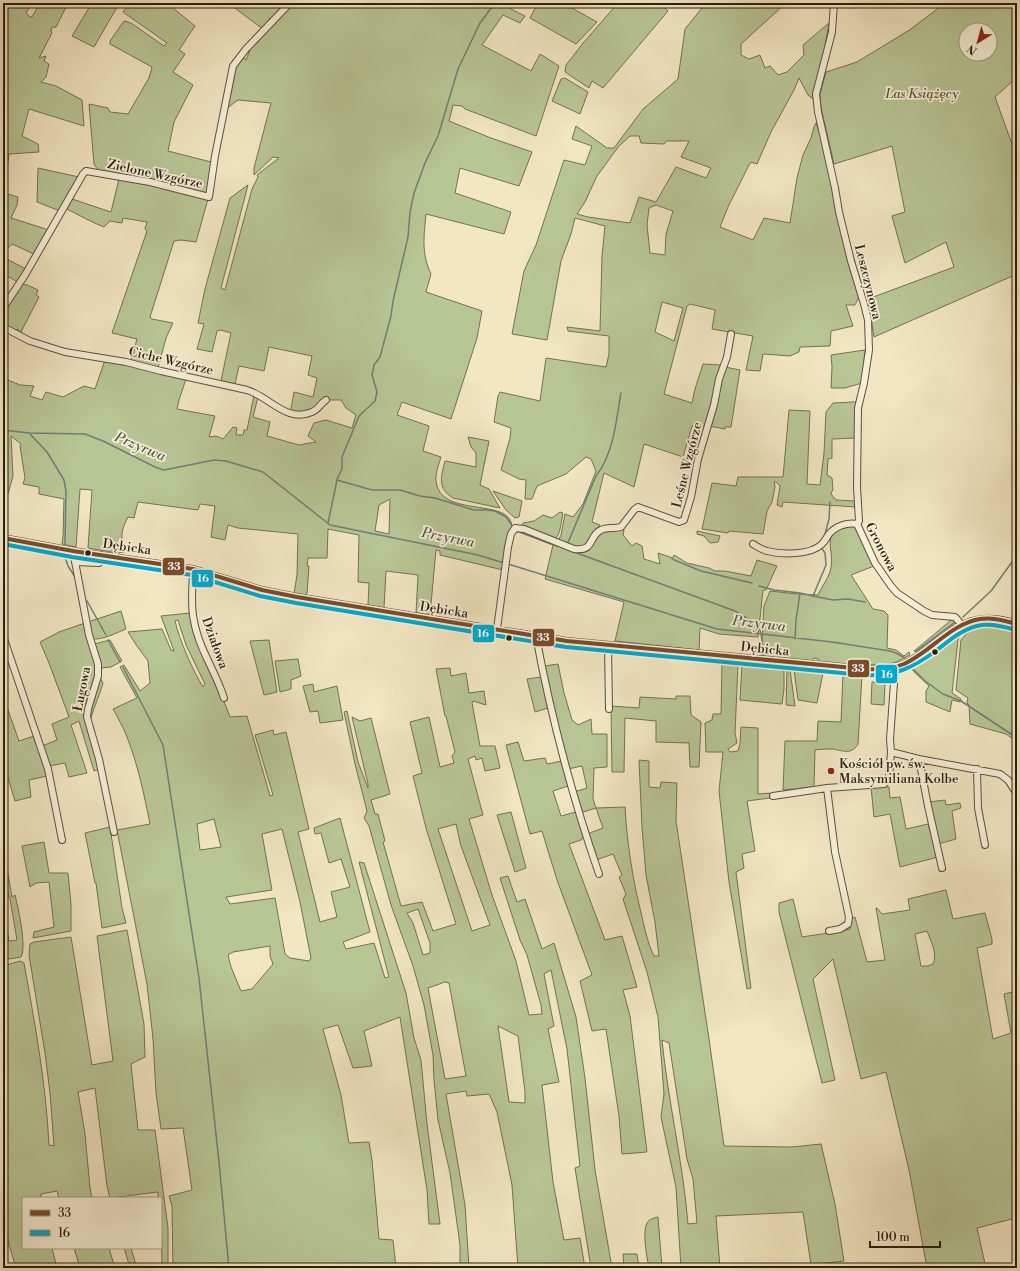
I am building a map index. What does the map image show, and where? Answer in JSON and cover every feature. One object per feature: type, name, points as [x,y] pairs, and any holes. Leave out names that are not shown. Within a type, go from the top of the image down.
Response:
[{"type":"street","name":"Zielone Wzgórze","points":[[3,308],[25,275],[86,171],[150,182],[209,197],[232,66],[246,49],[290,3]]},
{"type":"street","name":"Leszczynowa","points":[[834,3],[832,32],[816,94],[820,123],[839,212],[868,320],[869,350],[864,383],[858,408],[857,487],[859,521],[857,524]]},
{"type":"street","name":"Ciche Wzgórze","points":[[3,327],[23,338],[54,349],[80,355],[126,362],[247,390],[258,394],[285,412],[294,416],[317,409],[326,400]]},
{"type":"street","name":"Leśne Wzgórze","points":[[497,629],[505,563],[511,534],[515,528],[524,529],[574,549],[581,550],[590,545],[596,534],[602,529],[621,527],[638,507],[679,522],[684,520],[691,497],[698,459],[714,405],[719,379],[727,357],[731,334]]},
{"type":"street","name":"Gronowa","points":[[753,544],[766,551],[774,553],[809,552],[822,544],[830,532],[836,528],[852,523],[857,524],[861,529],[864,541],[875,563],[893,588],[924,611],[932,614],[955,617],[962,625]]},
{"type":"street","name":"Dębicka","points":[[3,538],[193,569],[274,593],[567,641],[864,669],[883,669],[894,667],[919,655],[948,633],[973,621],[992,619],[1017,624]]},
{"type":"street","name":"Ługowa","points":[[73,550],[89,635],[98,664],[97,681],[87,717],[99,759],[114,832]]},
{"type":"street","points":[[75,562],[99,563],[101,555]]},
{"type":"street","name":"Działowa","points":[[193,569],[192,609],[194,622],[202,647],[224,698]]},
{"type":"street","points":[[3,636],[48,769],[62,840]]},
{"type":"street","points":[[536,636],[547,694],[573,796],[599,874]]},
{"type":"street","points":[[608,645],[609,709]]},
{"type":"street","points":[[773,796],[827,788],[884,784],[887,781],[890,773],[890,739],[894,667]]},
{"type":"street","points":[[891,752],[898,755],[1000,774],[1008,780],[1017,794]]},
{"type":"street","points":[[919,759],[942,868]]},
{"type":"street","points":[[977,769],[978,808],[985,845]]},
{"type":"street","points":[[827,788],[835,852],[849,917],[848,924],[840,929],[829,931]]},
{"type":"green space","points":[[3,3],[32,3],[26,13],[32,17],[40,3],[68,3],[56,27],[52,27],[52,33],[39,58],[46,56],[44,61],[49,64],[46,77],[41,82],[56,86],[82,100],[84,126],[29,109],[22,136],[38,144],[39,152],[9,154],[4,193],[18,197],[17,205],[11,218],[49,230],[34,254],[12,244],[3,253]]},
{"type":"green space","points":[[92,3],[107,3],[116,9],[94,47],[72,36]]},
{"type":"green space","points":[[130,3],[167,3],[195,26],[179,50],[185,54],[173,72],[193,85],[174,122],[168,151],[211,162],[208,192],[204,194],[98,170],[94,164],[89,104],[108,108],[110,112],[128,114],[149,78],[152,67],[110,44],[110,41],[124,21],[131,23],[164,46],[167,43],[123,12]]},
{"type":"green space","points":[[228,3],[276,3],[280,6],[280,11],[276,16],[269,19],[270,21],[263,29]]},
{"type":"green space","points":[[293,3],[512,3],[509,8],[525,16],[520,23],[503,15],[482,45],[531,71],[540,54],[559,66],[536,136],[465,109],[462,106],[453,105],[449,121],[491,138],[532,152],[519,186],[460,168],[455,193],[511,212],[504,234],[426,214],[424,252],[431,274],[426,292],[482,311],[477,338],[451,419],[402,402],[397,415],[429,426],[423,451],[441,457],[436,478],[440,492],[448,499],[459,504],[497,511],[506,515],[511,522],[503,570],[440,555],[440,551],[436,550],[430,615],[416,613],[418,575],[386,571],[384,608],[368,605],[369,583],[358,582],[359,535],[328,529],[327,558],[308,558],[307,566],[309,566],[307,593],[305,596],[294,594],[297,575],[298,534],[238,528],[228,525],[225,540],[211,537],[215,506],[200,504],[198,510],[138,502],[134,518],[128,517],[124,526],[122,542],[125,552],[117,553],[88,548],[92,490],[80,489],[76,547],[62,544],[64,499],[39,494],[39,487],[23,484],[25,478],[20,446],[21,444],[11,436],[13,476],[8,494],[3,493],[3,378],[20,385],[34,386],[30,396],[42,400],[46,392],[63,397],[84,386],[95,389],[105,360],[186,379],[177,409],[215,416],[209,437],[216,436],[223,439],[233,427],[237,428],[236,435],[243,435],[244,430],[247,430],[254,395],[258,397],[253,417],[270,422],[267,436],[299,445],[316,442],[308,436],[314,423],[326,420],[352,428],[356,415],[346,408],[341,400],[327,400],[328,397],[314,409],[309,411],[288,411],[291,409],[294,392],[313,397],[317,378],[308,375],[312,356],[269,347],[264,371],[239,366],[235,384],[221,381],[231,333],[221,330],[217,331],[212,352],[197,349],[204,324],[198,323],[205,289],[230,198],[248,185],[221,288],[225,290],[252,189],[258,177],[257,175],[279,158],[273,157],[254,175],[254,168],[271,103],[238,100],[226,109],[234,67],[243,57],[246,60],[250,50]],"holes":[[[390,499],[389,534],[375,531],[379,505]]]},
{"type":"green space","points":[[538,3],[563,3],[597,22],[576,44],[530,18]]},
{"type":"green space","points":[[618,3],[660,3],[668,11],[603,88],[592,81],[589,88],[565,72],[566,65]]},
{"type":"green space","points":[[706,3],[786,3],[741,44],[741,55],[749,59],[760,55],[765,68],[770,66],[778,75],[787,72],[804,55],[803,45],[829,23],[821,69],[815,85],[813,99],[808,95],[799,78],[771,132],[757,164],[751,162],[749,165],[728,207],[720,227],[753,240],[764,218],[790,223],[797,178],[803,155],[816,123],[823,142],[859,297],[855,305],[846,305],[853,326],[831,331],[830,346],[800,347],[799,352],[790,356],[763,354],[760,371],[746,370],[753,336],[712,329],[715,310],[690,304],[687,306],[664,394],[692,403],[703,364],[722,365],[705,428],[700,425],[692,426],[683,457],[644,444],[634,487],[604,473],[592,522],[600,525],[584,546],[574,547],[558,541],[561,535],[565,514],[573,517],[583,504],[596,471],[591,459],[586,457],[566,474],[537,486],[532,499],[525,499],[526,480],[519,479],[501,470],[510,438],[511,428],[494,422],[500,392],[540,401],[546,358],[606,367],[609,354],[609,336],[568,331],[567,327],[600,331],[602,256],[605,226],[575,218],[561,261],[547,340],[512,334],[524,271],[536,245],[564,160],[585,165],[592,146],[572,139],[576,126],[607,148],[614,148],[643,109],[678,79],[685,29]],"holes":[[[630,136],[639,136],[641,143],[664,144],[667,141],[689,141],[681,157],[711,168],[706,178],[676,167],[656,202],[639,197],[630,223],[577,214],[585,202],[597,176],[619,146]],[[656,205],[673,211],[666,234],[665,255],[650,253],[647,225],[649,208]],[[662,302],[683,308],[674,341],[655,332]]]},
{"type":"green space","name":"Las Książęcy","points":[[945,3],[1017,3],[1017,77],[995,97],[1017,158],[1017,180],[1012,182],[1017,197],[1017,274],[874,337],[868,299],[954,267],[946,242],[905,263],[892,216],[905,212],[892,146],[834,164],[820,103],[820,94],[826,72],[857,62],[911,29]]},
{"type":"green space","points":[[565,78],[588,92],[580,114],[552,101],[561,79]]},
{"type":"green space","points":[[38,168],[79,177],[60,211],[37,202]]},
{"type":"green space","points":[[119,179],[155,185],[208,199],[196,242],[181,240],[174,241],[150,317],[152,319],[173,323],[166,338],[158,368],[131,361],[137,339],[112,333],[147,231],[145,229],[147,222],[123,218],[122,223],[110,221],[104,227],[67,209],[72,199],[111,212]]},
{"type":"green space","points":[[3,257],[26,269],[18,282],[3,274]]},
{"type":"green space","points":[[22,284],[38,290],[36,295],[39,297],[20,334],[20,331],[17,329],[15,331],[3,324],[3,310]]},
{"type":"green space","points":[[865,350],[862,383],[845,388],[831,388],[831,355]]},
{"type":"green space","points":[[725,367],[740,370],[731,427],[725,427],[725,429],[709,426],[715,409]]},
{"type":"green space","points":[[857,402],[856,438],[832,439],[832,458],[828,459],[827,475],[832,478],[833,489],[831,494],[836,500],[855,501],[855,507],[783,502],[782,507],[777,505],[780,486],[774,482],[775,487],[772,502],[767,511],[763,534],[729,531],[728,533],[702,529],[712,483],[736,486],[738,477],[783,477],[789,410],[810,411],[807,484],[820,485],[824,453],[826,412],[833,403]]},
{"type":"green space","points":[[468,437],[489,441],[480,485],[489,489],[500,508],[453,498],[444,490],[442,486],[442,472],[445,461],[476,467],[476,453],[471,447]]},
{"type":"green space","points":[[493,491],[522,501],[519,517],[515,518],[506,510]]},
{"type":"green space","points":[[560,512],[563,513],[560,528],[558,535],[554,540],[522,527],[523,523],[534,521],[543,515],[552,518]]},
{"type":"green space","points":[[849,525],[857,526],[874,566],[851,575],[873,609],[884,611],[888,615],[887,648],[896,650],[904,656],[909,652],[910,655],[894,663],[878,665],[841,665],[820,662],[818,659],[814,658],[811,662],[781,659],[778,655],[774,654],[774,656],[770,658],[761,657],[764,606],[770,591],[818,595],[830,572],[832,564],[830,544],[831,538],[839,529]]},
{"type":"green space","points":[[622,528],[624,530],[623,535],[632,546],[636,543],[642,546],[644,559],[660,564],[658,553],[673,558],[674,555],[687,563],[709,568],[715,571],[725,571],[751,576],[757,560],[777,566],[766,590],[763,590],[758,637],[719,634],[700,628],[699,650],[615,641],[624,602],[545,579],[553,545],[516,531],[516,529],[581,551],[599,532]]},
{"type":"green space","points":[[697,531],[720,536],[718,542],[710,543],[704,536],[697,534]]},
{"type":"green space","points":[[121,611],[126,629],[105,637],[92,639],[88,622]]},
{"type":"green space","points":[[190,613],[214,680],[230,717],[247,716],[270,796],[273,795],[255,735],[273,730],[274,735],[286,732],[309,829],[298,832],[320,922],[337,917],[331,892],[350,887],[341,859],[329,863],[321,833],[315,834],[314,828],[340,818],[370,932],[343,942],[346,949],[374,943],[385,978],[389,977],[359,862],[364,863],[406,993],[414,1038],[421,1060],[427,1124],[440,1224],[429,1224],[427,1190],[400,1017],[364,1031],[372,1066],[353,1068],[338,1025],[323,1029],[341,1095],[349,1143],[369,1142],[379,1239],[393,1240],[396,1268],[173,1268],[172,1206],[169,1196],[192,1190],[183,1128],[161,1129],[156,1093],[153,1039],[147,984],[117,830],[150,824],[143,791],[131,748],[113,709],[137,698],[120,667],[124,665],[140,691],[150,683],[148,661],[128,632],[162,629],[171,650],[174,651],[161,616]],"holes":[[[178,620],[186,645],[205,684],[203,687],[187,655],[175,621]],[[214,819],[221,847],[200,850],[197,824]],[[282,829],[300,902],[311,958],[309,961],[290,958],[285,954],[275,898],[230,904],[226,897],[272,890],[262,834]],[[270,946],[270,956],[273,964],[252,989],[241,991],[231,967],[228,955],[233,952]]]},
{"type":"green space","points":[[951,619],[955,620],[956,623],[916,652],[914,651],[949,622]]},
{"type":"green space","points":[[85,623],[95,660],[96,679],[86,703],[84,716],[93,741],[100,769],[94,771],[79,721],[71,725],[87,773],[69,777],[65,763],[49,766],[42,746],[57,740],[52,724],[69,717],[40,642],[59,632]]},
{"type":"green space","points":[[983,624],[1002,626],[1017,630],[1017,742],[1006,734],[970,724],[969,705],[967,703],[968,698],[956,690],[961,640],[968,632],[968,628]]},
{"type":"green space","points":[[963,629],[958,640],[952,693],[961,699],[960,702],[952,700],[950,712],[926,702],[926,691],[929,686],[909,667],[937,651],[948,638],[950,640],[952,638],[951,636]]},
{"type":"green space","points":[[110,640],[122,661],[111,667],[101,668],[94,644]]},
{"type":"green space","points":[[269,640],[277,692],[264,695],[250,641]]},
{"type":"green space","points":[[298,659],[301,676],[291,680],[291,689],[280,692],[275,661]]},
{"type":"green space","points":[[722,663],[738,664],[735,733],[737,743],[728,749],[730,752],[738,751],[741,727],[758,728],[758,794],[770,793],[770,798],[747,801],[755,851],[742,854],[744,868],[736,872],[751,988],[747,989],[729,882],[719,791],[723,752],[706,752],[705,723],[712,720],[713,714],[721,714]]},
{"type":"green space","points":[[558,664],[564,693],[572,720],[578,725],[591,719],[592,734],[607,734],[607,767],[594,768],[593,799],[596,808],[580,813],[574,792],[587,788],[582,766],[568,769],[544,666]]},
{"type":"green space","points":[[742,664],[784,669],[782,704],[740,700]]},
{"type":"green space","points":[[450,668],[451,676],[466,673],[469,693],[484,691],[486,705],[473,701],[472,703],[480,746],[495,746],[500,768],[485,771],[482,758],[476,760],[475,756],[468,759],[483,815],[469,819],[492,895],[516,961],[529,1015],[542,1014],[541,1005],[527,955],[520,940],[500,878],[508,876],[517,902],[525,899],[542,949],[554,943],[576,1017],[585,1078],[595,1170],[612,1268],[591,1268],[575,1168],[580,1166],[567,1049],[551,970],[544,974],[554,1026],[548,1029],[559,1082],[542,1085],[553,1182],[564,1240],[580,1238],[585,1268],[518,1268],[512,1185],[497,1112],[489,1094],[467,1096],[466,1091],[446,1094],[465,1205],[469,1268],[460,1268],[460,1245],[450,1173],[438,1120],[433,1055],[424,1005],[413,966],[391,905],[369,826],[364,818],[367,811],[344,712],[347,711],[358,762],[368,788],[352,717],[360,721],[371,718],[390,794],[371,800],[375,814],[378,814],[385,841],[383,842],[401,906],[422,902],[433,931],[456,924],[426,828],[413,776],[422,773],[410,722],[429,717],[440,767],[454,763],[452,756],[455,752],[445,716],[436,669]],"holes":[[[456,824],[461,846],[490,925],[472,931],[438,829]],[[418,909],[430,943],[430,953],[423,955],[413,923],[407,913]],[[445,982],[449,983],[466,1076],[445,1079],[428,988]],[[498,1026],[518,1036],[525,1103],[509,1102]]]},
{"type":"green space","points":[[787,670],[790,670],[795,706],[786,705]]},
{"type":"green space","points":[[794,670],[823,673],[817,703],[798,700]]},
{"type":"green space","points":[[843,674],[862,675],[858,744],[855,748],[849,751],[832,749],[815,750],[814,787],[783,790],[785,741],[817,741],[818,721],[841,722]]},
{"type":"green space","points":[[541,677],[548,708],[535,712],[527,679]]},
{"type":"green space","points":[[100,678],[103,683],[91,718],[88,716]]},
{"type":"green space","points":[[872,682],[885,683],[884,705],[871,704]]},
{"type":"green space","points":[[313,684],[314,692],[337,686],[343,720],[320,723],[318,711],[310,712],[303,686]]},
{"type":"green space","points":[[3,696],[19,741],[34,736],[44,760],[47,776],[29,780],[31,797],[15,801],[3,761]]},
{"type":"green space","points":[[676,696],[690,696],[691,715],[701,722],[699,767],[690,767],[689,743],[656,742],[656,721],[625,718],[624,772],[612,772],[611,706],[639,708],[640,697],[676,699]]},
{"type":"green space","points":[[518,742],[524,761],[545,758],[547,764],[562,761],[568,786],[553,791],[561,816],[576,812],[584,836],[581,840],[569,844],[605,940],[622,936],[637,987],[623,990],[630,1016],[647,1152],[622,1154],[619,1116],[606,1029],[592,1031],[580,981],[592,975],[557,880],[542,831],[530,834],[506,745]]},
{"type":"green space","points":[[639,760],[649,761],[649,787],[660,788],[661,782],[677,783],[676,821],[724,1146],[792,1147],[821,1144],[835,1204],[844,1261],[811,1265],[803,1212],[716,1216],[720,1268],[681,1268],[676,1187],[661,1117],[664,1094],[658,1017],[647,972],[623,899],[626,894],[619,877],[622,875],[613,854],[596,860],[587,834],[603,828],[596,808],[625,807],[629,849],[639,903],[650,947],[654,956],[659,956],[655,922],[646,875]],"holes":[[[662,1040],[669,1043],[687,1159],[693,1179],[697,1223],[688,1224],[683,1178]]]},
{"type":"green space","points":[[871,787],[889,787],[890,798],[900,797],[906,829],[928,824],[938,857],[900,867],[890,814],[874,817]]},
{"type":"green space","points":[[945,800],[946,805],[960,803],[961,808],[952,811],[956,839],[938,844],[929,802]]},
{"type":"green space","points":[[511,812],[526,868],[515,872],[497,815]]},
{"type":"green space","points":[[110,827],[122,908],[126,923],[102,928],[96,883],[85,833]]},
{"type":"green space","points":[[44,842],[49,873],[68,873],[71,904],[71,931],[33,938],[34,932],[54,927],[49,882],[36,883],[30,887],[22,846]]},
{"type":"green space","points":[[3,846],[12,897],[15,895],[18,908],[23,952],[21,957],[3,960],[3,905],[9,941],[17,940],[5,880]]},
{"type":"green space","points":[[946,890],[953,919],[985,913],[992,944],[977,948],[993,1039],[1011,1033],[1004,994],[1017,991],[1017,1015],[1013,1016],[1017,1031],[1017,1238],[1012,1219],[977,1228],[986,1268],[927,1268],[909,1170],[886,1072],[861,1079],[833,959],[813,979],[835,1080],[822,1083],[779,912],[779,903],[793,899],[802,937],[850,929],[851,919],[855,917],[867,962],[885,960],[876,908],[882,914],[910,910],[908,899]],"holes":[[[927,931],[935,956],[933,964],[921,966],[915,934]]]},
{"type":"green space","points":[[127,930],[144,1024],[145,1057],[131,1064],[138,1130],[155,1130],[168,1228],[168,1268],[162,1268],[162,1197],[158,1197],[158,1192],[110,1197],[107,1186],[95,1088],[78,1092],[85,1134],[92,1197],[59,1197],[57,1191],[41,1194],[41,1197],[22,1197],[22,1249],[52,1249],[57,1268],[16,1268],[3,1224],[3,966],[20,961],[24,963],[43,1077],[49,1145],[54,1146],[45,1053],[29,955],[30,944],[34,942],[71,937],[92,1065],[113,1061],[97,936]]},
{"type":"green space","points":[[658,1217],[662,1268],[649,1268],[645,1245],[645,1232],[647,1223]]},
{"type":"green space","points":[[74,1249],[109,1249],[115,1268],[80,1268]]},
{"type":"green space","points":[[124,1249],[131,1249],[137,1268],[130,1268]]},
{"type":"green space","points":[[623,1254],[637,1254],[639,1268],[624,1268]]},
{"type":"waterway","points":[[337,479],[342,469],[342,457],[359,416],[375,401],[377,392],[372,375],[374,365],[380,357],[391,316],[393,301],[408,237],[410,212],[414,193],[425,163],[438,136],[458,69],[480,23],[495,3]]},
{"type":"waterway","points":[[3,191],[5,180]]},
{"type":"waterway","points":[[567,545],[596,476],[611,447],[621,393]]},
{"type":"waterway","name":"Przyrwa","points":[[3,430],[29,433],[85,434],[164,470],[214,460],[226,461],[263,472],[330,525],[478,555],[504,563]]},
{"type":"waterway","points":[[30,434],[47,452],[64,480],[66,491],[65,544]]},
{"type":"waterway","points":[[328,523],[337,480],[372,490],[400,490],[420,496],[435,498],[474,510],[495,511],[506,517],[513,527]]},
{"type":"waterway","points":[[824,538],[829,519],[830,502]]},
{"type":"waterway","points":[[518,531],[557,546]]},
{"type":"waterway","points":[[795,639],[800,593],[813,596],[826,565],[825,553],[821,547]]},
{"type":"waterway","points":[[574,552],[735,611],[755,624],[761,632],[763,656]]},
{"type":"waterway","points":[[64,554],[68,566],[75,577]]},
{"type":"waterway","points":[[963,617],[991,591],[1017,555]]},
{"type":"waterway","points":[[672,559],[701,571],[752,583]]},
{"type":"waterway","name":"Przyrwa","points":[[508,564],[717,629],[832,642],[890,651],[905,658]]},
{"type":"waterway","points":[[759,586],[774,590],[800,593]]},
{"type":"waterway","points":[[813,596],[833,600],[848,599],[865,602]]},
{"type":"waterway","points":[[87,601],[106,635]]},
{"type":"waterway","points":[[916,651],[955,622]]},
{"type":"waterway","points":[[108,640],[120,662]]},
{"type":"waterway","points":[[762,662],[783,665]]},
{"type":"waterway","name":"Przyrwa","points":[[909,665],[925,681],[943,694],[961,701],[1017,738]]},
{"type":"waterway","points":[[123,667],[163,745],[199,978],[229,1268]]},
{"type":"transit line","name":"33","points":[[3,538],[73,551],[193,569],[262,590],[297,597],[567,641],[864,669],[884,669],[904,664],[923,653],[959,626],[969,622],[980,619],[990,619],[1017,624]]},
{"type":"transit line","name":"16","points":[[3,544],[72,557],[192,575],[260,596],[296,603],[566,647],[863,675],[894,673],[903,670],[920,662],[958,634],[976,626],[991,625],[1016,630]]},
{"type":"place","name":"Kościół pw. św. Maksymiliana Kolbe","points":[[831,771]]}]
